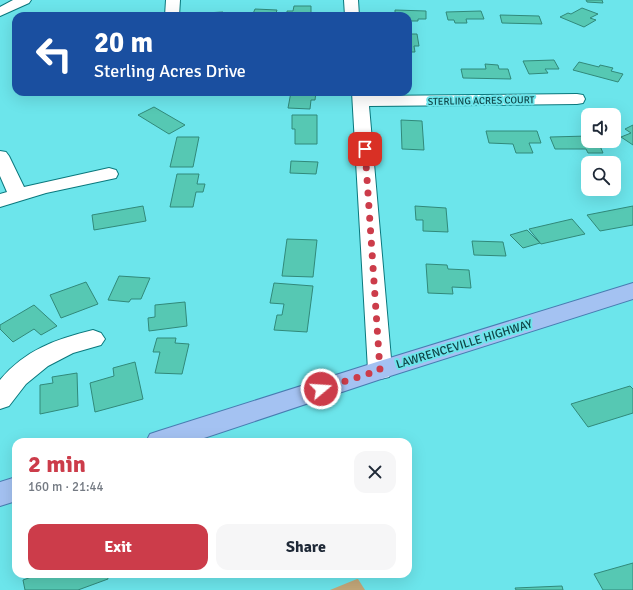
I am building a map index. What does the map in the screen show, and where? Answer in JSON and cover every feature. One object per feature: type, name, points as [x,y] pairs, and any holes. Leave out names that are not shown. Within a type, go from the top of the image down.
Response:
[{"type":"main road","name":"LAWRENCEVILLE HIGHWAY","points":[[171,438],[380,370],[633,291]]},
{"type":"main road","points":[[0,494],[12,490]]},
{"type":"street","points":[[0,12],[24,0]]},
{"type":"street","points":[[172,12],[173,0]]},
{"type":"street","points":[[351,0],[352,12]]},
{"type":"street","points":[[361,97],[380,370]]},
{"type":"street","name":"STERLING ACRES COURT","points":[[361,97],[577,99]]},
{"type":"street","points":[[0,156],[18,194]]},
{"type":"street","points":[[0,201],[18,194],[109,174]]},
{"type":"street","points":[[0,399],[9,385],[27,368],[57,349],[93,339]]},
{"type":"shaded area","points":[[357,579],[365,590],[330,590]]},
{"type":"building","points":[[586,0],[602,0],[603,3],[587,2]]},
{"type":"building","points":[[294,6],[311,6],[311,12],[287,12],[293,11]]},
{"type":"building","points":[[582,8],[598,14],[590,18],[596,20],[584,27],[560,17],[568,13],[571,14]]},
{"type":"building","points":[[255,9],[277,10],[276,12],[254,12]]},
{"type":"building","points":[[395,10],[426,11],[426,19],[412,21],[412,12],[395,12]]},
{"type":"building","points":[[481,11],[484,19],[466,19],[467,23],[455,23],[454,20],[448,20],[446,12]]},
{"type":"building","points":[[500,15],[539,16],[542,24],[502,23]]},
{"type":"building","points":[[412,34],[417,34],[419,46],[414,46],[415,52],[412,52]]},
{"type":"building","points":[[554,60],[559,69],[545,69],[548,73],[529,74],[523,61]]},
{"type":"building","points":[[579,62],[599,67],[600,65],[613,68],[611,71],[623,74],[618,82],[573,70]]},
{"type":"building","points":[[485,64],[498,65],[499,69],[508,69],[511,79],[463,78],[461,69],[486,69]]},
{"type":"building","points":[[290,96],[316,96],[315,100],[311,100],[310,109],[288,108]]},
{"type":"building","points":[[154,107],[185,125],[169,134],[138,115]]},
{"type":"building","points":[[292,115],[317,115],[317,144],[295,144],[295,129],[292,129]]},
{"type":"building","points":[[401,120],[422,121],[424,150],[402,149]]},
{"type":"building","points":[[633,125],[633,145],[621,137],[631,133],[625,129]]},
{"type":"building","points":[[486,131],[537,131],[541,143],[529,143],[533,153],[516,153],[513,144],[489,143]]},
{"type":"building","points":[[581,136],[581,148],[601,148],[603,153],[588,153],[586,149],[555,149],[550,137]]},
{"type":"building","points":[[177,137],[199,137],[193,167],[170,167]]},
{"type":"building","points":[[291,161],[318,162],[316,174],[290,173]]},
{"type":"building","points":[[177,174],[199,174],[197,184],[205,184],[203,192],[196,192],[193,207],[170,207]]},
{"type":"building","points":[[143,206],[146,221],[94,230],[92,215]]},
{"type":"building","points":[[415,206],[446,208],[448,232],[423,231],[423,220],[416,220]]},
{"type":"building","points":[[633,206],[633,225],[600,231],[587,215]]},
{"type":"building","points":[[572,219],[585,234],[541,244],[529,229]]},
{"type":"building","points":[[527,230],[540,243],[523,248],[510,235]]},
{"type":"building","points":[[287,239],[317,240],[313,277],[282,276]]},
{"type":"building","points":[[472,241],[503,242],[506,256],[474,255]]},
{"type":"building","points":[[426,264],[447,265],[448,269],[469,270],[471,288],[452,287],[453,294],[428,293]]},
{"type":"building","points":[[119,276],[150,278],[141,299],[131,299],[129,302],[108,300]]},
{"type":"building","points":[[86,282],[98,304],[61,318],[50,295]]},
{"type":"building","points":[[274,283],[313,286],[307,332],[274,330],[277,315],[282,315],[284,304],[270,303]]},
{"type":"building","points":[[185,302],[187,326],[149,331],[148,318],[155,317],[155,305]]},
{"type":"building","points":[[34,305],[57,326],[41,335],[34,329],[13,342],[0,329],[0,325]]},
{"type":"building","points":[[157,338],[176,338],[175,343],[189,344],[182,374],[155,373],[160,352],[153,352]]},
{"type":"building","points":[[135,362],[143,399],[95,412],[90,383],[114,376],[113,368]]},
{"type":"building","points":[[77,373],[78,406],[40,414],[40,385],[53,383],[52,377]]},
{"type":"building","points":[[630,386],[633,389],[633,413],[588,427],[571,404]]},
{"type":"building","points":[[633,563],[633,590],[603,590],[594,574]]},
{"type":"building","points":[[29,578],[108,579],[78,590],[25,590],[23,580]]},
{"type":"building","points":[[562,586],[563,590],[516,590],[515,588]]},
{"type":"route","points":[[321,389],[380,370],[365,149]]}]
